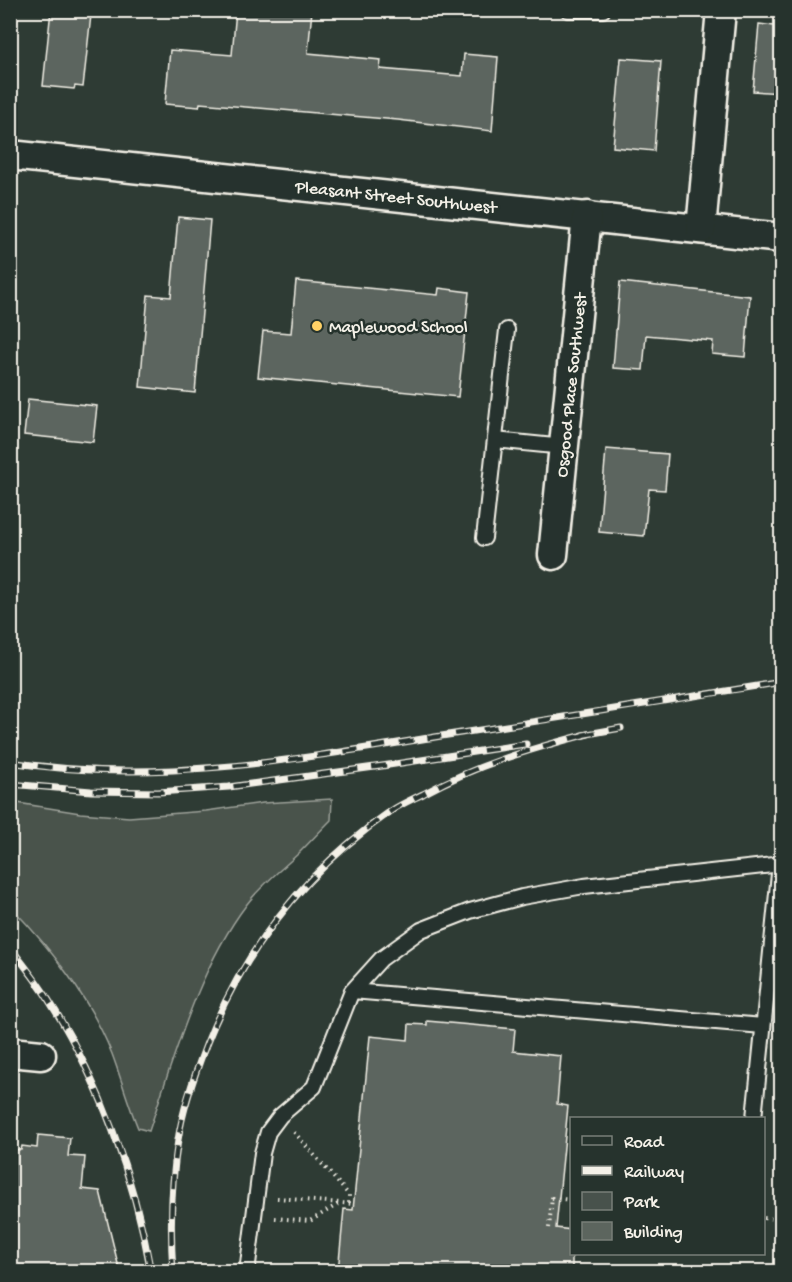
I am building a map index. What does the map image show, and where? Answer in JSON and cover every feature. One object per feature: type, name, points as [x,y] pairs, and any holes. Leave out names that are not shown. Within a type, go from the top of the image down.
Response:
[{"type":"street","points":[[701,229],[722,10]]},
{"type":"street","name":"Pleasant Street Southwest","points":[[10,155],[782,238]]},
{"type":"street","name":"Osgood Place Southwest","points":[[553,555],[587,216]]},
{"type":"street","points":[[10,1052],[41,1055]]},
{"type":"lane","points":[[568,10],[603,10]]},
{"type":"lane","points":[[484,538],[507,330]]},
{"type":"lane","points":[[495,440],[564,447]]},
{"type":"lane","points":[[248,1272],[262,1153],[268,1132],[280,1116],[314,1087],[352,992],[381,959],[421,930],[470,911],[522,897],[584,886],[781,864],[754,1117]]},
{"type":"lane","points":[[352,992],[763,1026]]},
{"type":"path","points":[[256,1196],[351,1204],[349,1195],[280,1116]]},
{"type":"path","points":[[549,1228],[552,1198],[570,1200]]},
{"type":"path","points":[[253,1217],[310,1221],[340,1203]]},
{"type":"path","points":[[765,1218],[782,1220]]},
{"type":"path","points":[[782,1242],[782,1247]]},
{"type":"green space","points":[[332,799],[331,820],[259,890],[230,929],[201,984],[189,1013],[149,1131],[138,1128],[112,1054],[92,1013],[55,957],[11,907],[11,802],[80,813],[129,817],[206,811],[263,803]]},
{"type":"building","points":[[51,10],[91,15],[83,87],[75,86],[74,89],[43,86]]},
{"type":"building","points":[[236,10],[312,10],[308,53],[381,60],[380,69],[462,76],[464,54],[498,57],[492,131],[398,120],[200,103],[199,107],[165,104],[170,50],[232,55]]},
{"type":"building","points":[[759,24],[782,27],[782,93],[753,91]]},
{"type":"building","points":[[621,58],[661,61],[654,151],[613,147]]},
{"type":"building","points":[[178,217],[210,220],[195,393],[140,387],[148,295],[171,297]]},
{"type":"building","points":[[296,281],[438,295],[439,288],[469,292],[458,397],[258,377],[263,331],[291,333]]},
{"type":"building","points":[[620,282],[750,296],[745,357],[712,354],[713,341],[646,335],[643,370],[613,368]]},
{"type":"building","points":[[28,399],[97,406],[93,442],[24,435]]},
{"type":"building","points":[[606,449],[668,454],[665,490],[649,489],[644,536],[599,532]]},
{"type":"building","points":[[427,1021],[515,1029],[513,1051],[561,1056],[557,1104],[568,1106],[556,1228],[570,1230],[572,1272],[338,1272],[344,1209],[353,1210],[370,1036],[408,1040],[409,1024],[427,1025]]},
{"type":"building","points":[[38,1135],[70,1138],[68,1156],[85,1157],[82,1189],[100,1191],[120,1272],[10,1272],[10,1149],[21,1150],[22,1146],[37,1148]]},
{"type":"railway","points":[[10,762],[117,771],[224,767],[330,754],[782,682]]},
{"type":"railway","points":[[582,735],[621,728]]},
{"type":"railway","points":[[173,1272],[171,1222],[174,1173],[180,1128],[189,1092],[221,1010],[239,976],[281,914],[332,859],[360,834],[399,806],[483,766],[588,734]]},
{"type":"railway","points":[[10,784],[91,791],[158,792],[229,787],[526,744]]},
{"type":"railway","points":[[10,947],[39,986],[67,1030],[99,1096],[125,1165],[151,1272]]},
{"type":"place","name":"Maplewood School","points":[[317,326]]}]
